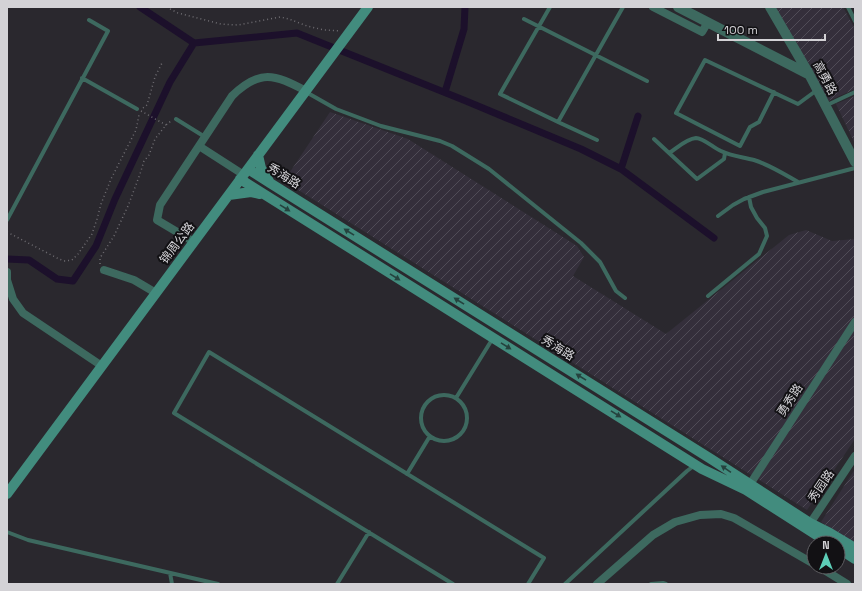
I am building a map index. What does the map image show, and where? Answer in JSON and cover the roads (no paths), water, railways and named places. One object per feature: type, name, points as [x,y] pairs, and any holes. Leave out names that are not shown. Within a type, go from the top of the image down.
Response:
[{"type":"main road","name":"锦周公路","points":[[7,494],[328,62],[365,8]]},
{"type":"main road","points":[[258,155],[261,168],[270,183]]},
{"type":"main road","name":"秀海路","points":[[244,174],[270,183],[473,310],[808,526],[819,535]]},
{"type":"main road","name":"秀海路","points":[[244,174],[265,195],[696,465],[748,487]]},
{"type":"main road","points":[[229,195],[251,192],[265,195]]},
{"type":"main road","name":"秀海路","points":[[808,526],[830,533],[832,535]]},
{"type":"main road","name":"秀海路","points":[[846,551],[855,558]]},
{"type":"street","points":[[653,7],[702,32],[708,22]]},
{"type":"street","points":[[678,7],[808,74]]},
{"type":"street","name":"高勇路","points":[[770,7],[817,90],[855,162]]},
{"type":"street","points":[[194,242],[157,220],[160,205],[232,96],[241,87],[254,79],[267,77],[278,78],[306,91]]},
{"type":"street","points":[[199,146],[244,174]]},
{"type":"street","points":[[104,270],[134,280],[156,292]]},
{"type":"street","points":[[7,273],[7,280],[13,299],[23,313],[102,366]]},
{"type":"street","points":[[466,321],[473,310]]},
{"type":"street","name":"勇秀路","points":[[748,487],[855,322]]},
{"type":"street","name":"秀园路","points":[[808,526],[855,456]]},
{"type":"street","points":[[597,584],[653,535],[675,522],[700,515],[721,514],[734,518],[806,559]]},
{"type":"street","points":[[834,575],[847,584]]},
{"type":"lane","points":[[550,7],[500,94],[597,140]]},
{"type":"lane","points":[[558,122],[623,7]]},
{"type":"lane","points":[[848,7],[855,21]]},
{"type":"lane","points":[[524,19],[647,82]]},
{"type":"lane","points":[[7,220],[108,31],[89,20]]},
{"type":"lane","points":[[774,92],[759,122],[750,127],[740,146],[676,113],[705,60],[774,92],[798,104],[817,90]]},
{"type":"lane","points":[[82,78],[139,110]]},
{"type":"lane","points":[[306,91],[336,110],[381,126],[440,141],[452,146],[489,169],[581,243],[600,262],[616,291],[625,298]]},
{"type":"lane","points":[[825,106],[855,92]]},
{"type":"lane","points":[[176,119],[205,137]]},
{"type":"lane","points":[[669,153],[685,142],[694,138],[699,138],[720,151],[755,160],[782,172],[798,182]]},
{"type":"lane","points":[[654,139],[696,179],[724,160],[725,153]]},
{"type":"lane","points":[[718,216],[744,198],[798,182],[855,168]]},
{"type":"lane","points":[[708,296],[760,254],[767,236],[765,228],[756,218],[748,197]]},
{"type":"lane","points":[[456,398],[493,338]]},
{"type":"lane","points":[[453,584],[174,412],[209,352],[544,558],[528,584]]},
{"type":"lane","points":[[449,396],[456,398],[461,403],[467,417],[463,431],[451,440],[436,440],[430,436],[422,423],[421,416],[423,408],[434,398],[449,396]]},
{"type":"lane","points":[[408,474],[430,436]]},
{"type":"lane","points":[[565,584],[687,471],[696,465]]},
{"type":"lane","points":[[7,532],[28,540],[218,584]]},
{"type":"lane","points":[[337,584],[369,532]]},
{"type":"lane","points":[[170,572],[172,584]]},
{"type":"lane","points":[[651,584],[666,584]]},
{"type":"waterway","points":[[140,7],[194,43],[297,33],[466,101],[581,149],[621,169],[714,238]]},
{"type":"waterway","points":[[445,92],[464,29],[465,7]]},
{"type":"waterway","points":[[7,259],[29,260],[57,279],[73,281],[96,246],[115,199],[170,82],[194,43]]},
{"type":"waterway","points":[[621,169],[638,116]]}]
